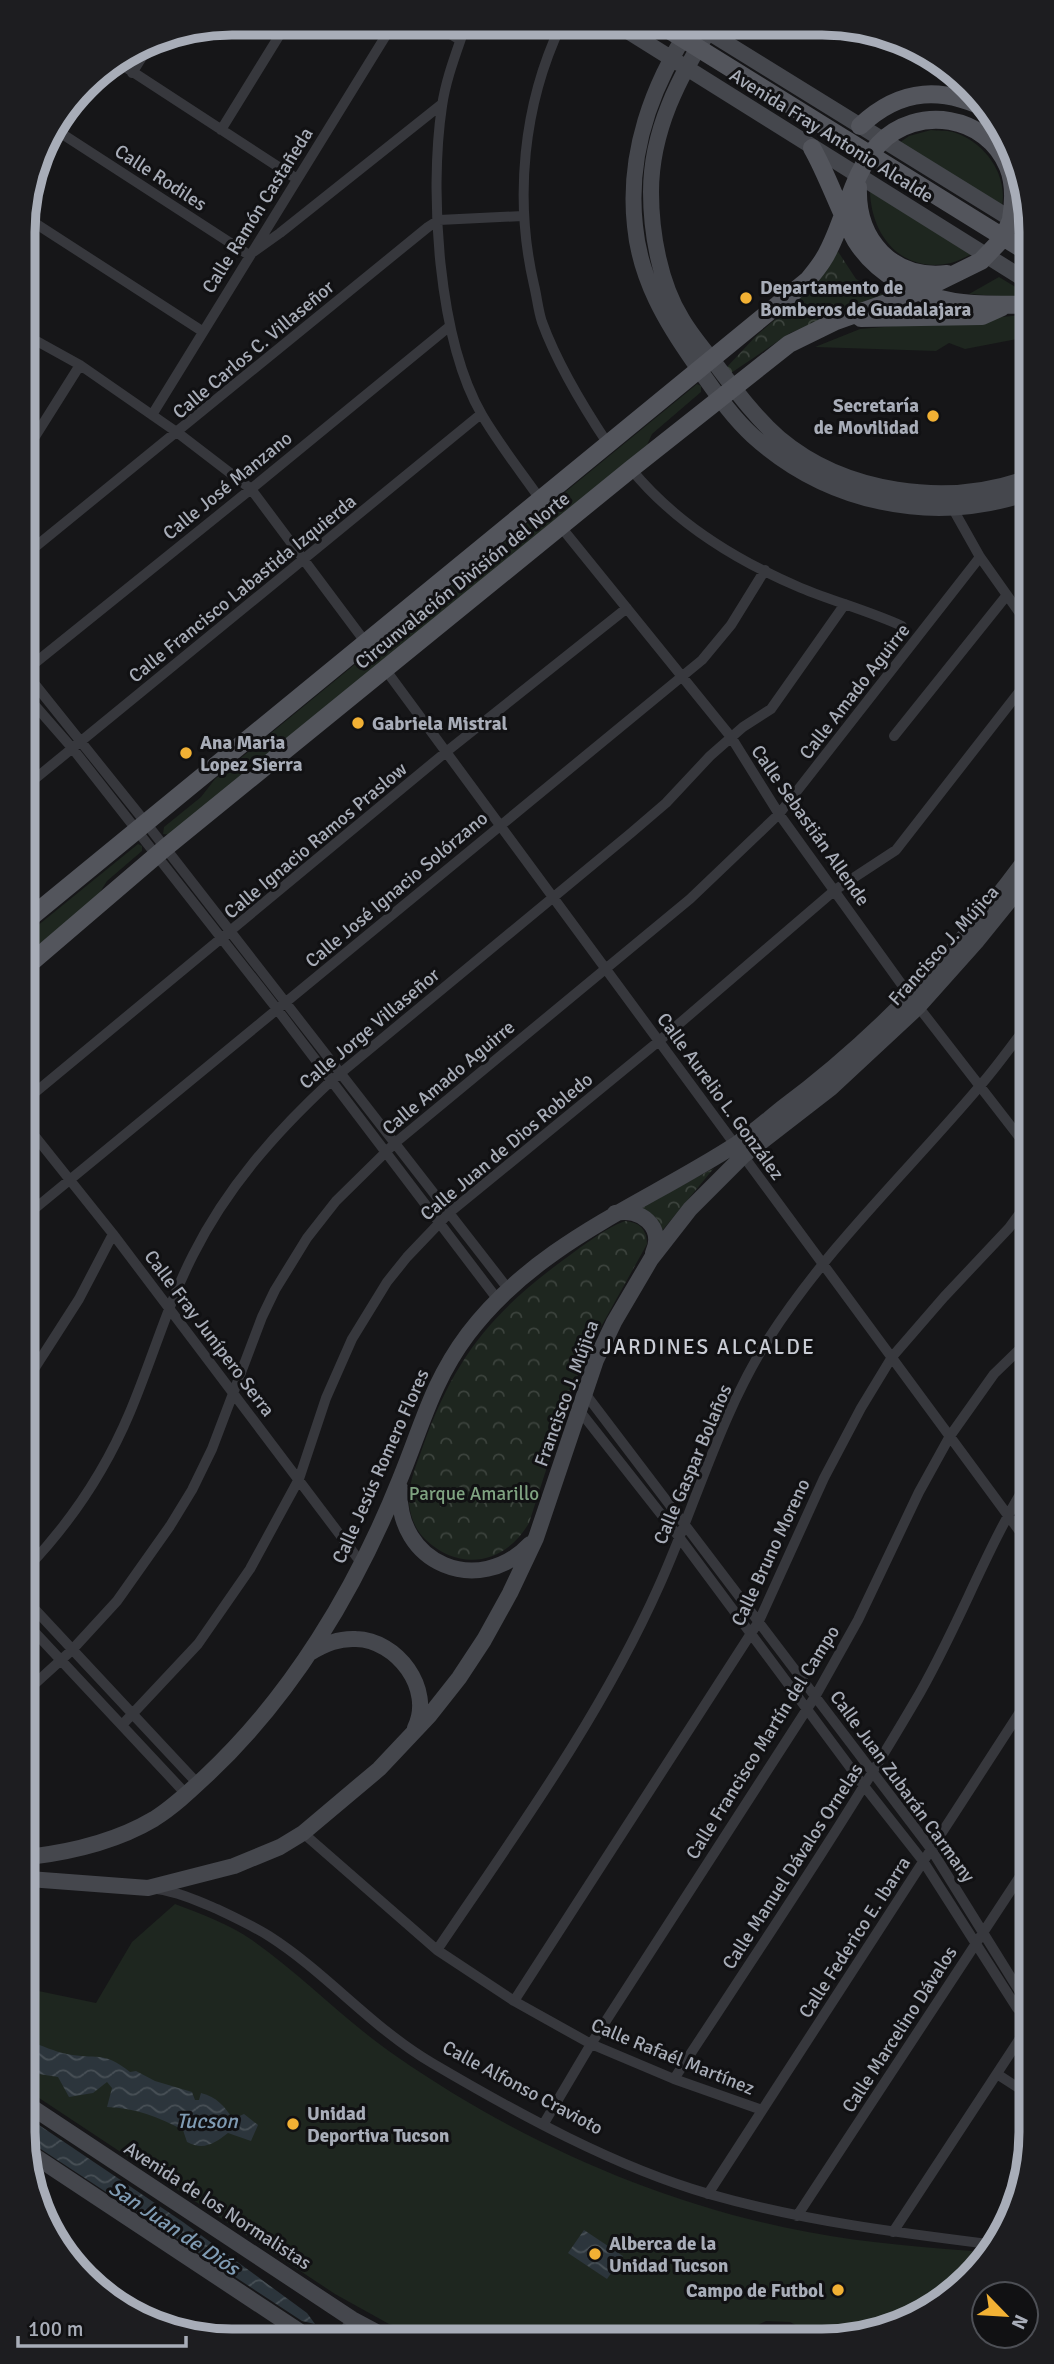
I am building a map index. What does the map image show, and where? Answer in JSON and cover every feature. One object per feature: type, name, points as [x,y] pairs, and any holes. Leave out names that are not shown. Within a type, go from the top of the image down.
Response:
[{"type":"main road","points":[[691,37],[870,155],[1019,247]]},
{"type":"main road","name":"Circunvalación División del Norte","points":[[918,121],[948,96],[959,92]]},
{"type":"main road","points":[[860,126],[883,106],[904,97],[926,94],[968,101]]},
{"type":"main road","name":"Circunvalación División del Norte","points":[[35,913],[808,280],[826,255],[870,155],[883,140],[902,127],[918,121],[942,119],[958,122],[975,129],[990,141],[1002,154],[1009,173]]},
{"type":"main road","points":[[812,148],[843,215],[869,259],[891,277],[920,291],[954,302],[1016,305]]},
{"type":"main road","name":"Circunvalación División del Norte","points":[[859,177],[858,196],[863,222],[874,245],[886,258],[901,267],[918,274],[933,276],[968,269],[987,256],[1018,223],[1011,178]]},
{"type":"main road","name":"Circunvalación División del Norte","points":[[35,959],[160,852],[789,344],[843,318],[920,291],[954,273]]},
{"type":"main road","points":[[843,318],[982,316],[1016,305]]},
{"type":"street","points":[[221,130],[280,35]]},
{"type":"street","name":"Calle Ramón Castañeda","points":[[152,415],[386,35]]},
{"type":"street","points":[[452,35],[460,40]]},
{"type":"street","points":[[462,35],[442,104],[438,144],[440,257],[450,326],[463,371],[481,414],[540,499]]},
{"type":"street","points":[[556,35],[549,51],[531,120],[523,182],[526,251],[542,322],[587,413],[608,444]]},
{"type":"street","name":"Avenida Fray Antonio Alcalde","points":[[634,35],[1019,276]]},
{"type":"street","name":"Avenida Fray Antonio Alcalde","points":[[717,35],[1018,223]]},
{"type":"street","points":[[691,37],[671,58],[650,104],[638,146],[633,188],[635,227],[642,265],[656,303],[670,328],[705,364],[761,443],[820,482],[849,494],[887,504],[928,509],[953,509],[1019,496]]},
{"type":"street","points":[[691,37],[686,68],[665,113],[653,153],[651,191],[653,233],[665,282],[705,364]]},
{"type":"street","points":[[132,73],[142,57]]},
{"type":"street","points":[[124,67],[297,179]]},
{"type":"street","points":[[249,255],[442,104]]},
{"type":"street","name":"Calle Rodiles","points":[[61,133],[249,255]]},
{"type":"street","points":[[439,220],[523,216]]},
{"type":"street","name":"Calle Carlos C. Villaseñor","points":[[35,547],[439,220]]},
{"type":"street","points":[[35,223],[202,331]]},
{"type":"street","name":"Calle José Manzano","points":[[35,663],[450,326]]},
{"type":"street","points":[[35,340],[79,365],[152,415],[251,489],[366,643]]},
{"type":"street","points":[[35,436],[79,365]]},
{"type":"street","points":[[727,393],[780,439],[826,468],[853,478],[929,494],[1004,486],[1019,481]]},
{"type":"street","name":"Calle Francisco Labastida Izquierda","points":[[35,780],[481,414]]},
{"type":"street","points":[[631,469],[657,499],[733,555],[799,587],[902,626]]},
{"type":"street","points":[[953,509],[980,557],[1019,612]]},
{"type":"street","name":"Calle Sebastián Allende","points":[[561,527],[731,737],[779,814],[914,1001],[1019,1137]]},
{"type":"street","name":"Calle Amado Aguirre","points":[[35,1684],[72,1650],[117,1601],[170,1527],[212,1449],[262,1317],[291,1263],[335,1201],[395,1143],[699,891],[779,814],[980,557]]},
{"type":"street","name":"Calle José Ignacio Solórzano","points":[[35,1208],[682,676],[718,643],[765,570]]},
{"type":"street","points":[[894,736],[1007,595]]},
{"type":"street","name":"Calle Jorge Villaseñor","points":[[35,1559],[67,1520],[116,1443],[169,1308],[206,1230],[236,1184],[286,1124],[340,1073],[666,803],[731,737],[771,709],[845,604]]},
{"type":"street","name":"Calle Ignacio Ramos Praslow","points":[[35,1093],[231,933],[446,752],[627,608]]},
{"type":"street","name":"Calle Aurelio L. González","points":[[385,669],[1019,1531]]},
{"type":"street","points":[[35,685],[77,746],[160,852],[221,940],[340,1073],[449,1213],[503,1295]]},
{"type":"street","name":"Calle Juan de Dios Robledo","points":[[122,1725],[198,1644],[250,1569],[299,1479],[326,1398],[352,1339],[387,1282],[439,1222],[659,1041],[835,890],[897,850],[1019,692]]},
{"type":"street","points":[[35,704],[77,746]]},
{"type":"street","points":[[160,852],[231,933],[331,1081],[439,1222],[503,1295]]},
{"type":"street","points":[[914,1001],[1019,868]]},
{"type":"street","name":"Francisco J. Mújica","points":[[148,1888],[233,1866],[280,1847],[303,1833],[352,1793],[406,1742],[473,1658],[510,1593],[536,1538],[584,1392],[614,1322],[651,1259],[739,1150],[831,1088],[914,1001],[976,942],[1019,889]]},
{"type":"street","name":"Calle Gaspar Bolaños","points":[[437,1950],[528,1815],[612,1682],[659,1586],[722,1429],[768,1339],[822,1263],[980,1086],[1019,1036]]},
{"type":"street","name":"Calle Fray Junípero Serra","points":[[35,1137],[113,1234],[362,1564]]},
{"type":"street","name":"Calle Jesús Romero Flores","points":[[35,1856],[75,1849],[124,1834],[154,1819],[192,1789],[246,1734],[310,1653],[362,1564],[401,1478],[427,1404],[444,1370],[468,1334],[503,1295],[556,1252],[615,1213],[739,1150]]},
{"type":"street","points":[[615,1213],[631,1212],[649,1221],[657,1237],[657,1246],[651,1259]]},
{"type":"street","name":"Calle Bruno Moreno","points":[[513,2001],[759,1621],[824,1478],[892,1357],[1019,1214]]},
{"type":"street","points":[[35,1368],[79,1299],[113,1234]]},
{"type":"street","name":"Calle Francisco Martín del Campo","points":[[543,2125],[591,2044],[816,1695],[858,1620],[919,1492],[950,1436],[995,1374],[1019,1350]]},
{"type":"street","name":"Calle Juan Zubarán Carmany","points":[[584,1392],[931,1849],[1019,1990]]},
{"type":"street","name":"Calle Juan Zubarán Carmany","points":[[579,1410],[679,1537],[923,1861],[1019,2010]]},
{"type":"street","points":[[401,1478],[399,1500],[405,1526],[420,1549],[443,1565],[468,1570],[499,1566],[522,1552],[536,1538]]},
{"type":"street","name":"Calle Manuel Dávalos Ornelas","points":[[674,2080],[873,1772],[928,1678],[1019,1496]]},
{"type":"street","points":[[35,1610],[133,1714],[192,1789]]},
{"type":"street","points":[[35,1633],[122,1725],[192,1789]]},
{"type":"street","points":[[310,1653],[327,1643],[355,1639],[373,1642],[398,1657],[411,1673],[421,1706],[419,1720],[406,1742]]},
{"type":"street","name":"Calle Federico E. Ibarra","points":[[708,2194],[1019,1714]]},
{"type":"street","name":"Calle Rafaél Martínez","points":[[303,1833],[437,1950],[513,2001],[591,2044],[674,2080],[762,2110]]},
{"type":"street","name":"Calle Marcelino Dávalos","points":[[797,2216],[1019,1878]]},
{"type":"street","name":"Calle Alfonso Cravioto","points":[[35,1879],[148,1888],[201,1902],[269,1936],[371,2020],[427,2061],[543,2125],[644,2171],[708,2194],[797,2216],[984,2243]]},
{"type":"street","points":[[893,2232],[1019,2039]]},
{"type":"street","points":[[997,2074],[1019,2088]]},
{"type":"street","name":"Avenida de los Normalistas","points":[[35,2109],[371,2329]]},
{"type":"street","points":[[37,2158],[296,2329]]},
{"type":"street","points":[[345,2329],[352,2319]]},
{"type":"green space","points":[[931,130],[950,131],[964,136],[984,151],[1001,182],[1002,206],[899,143],[909,136]]},
{"type":"green space","points":[[870,191],[972,254],[951,263],[933,265],[904,257],[883,236],[876,223]]},
{"type":"green space","points":[[837,250],[856,279],[885,296],[790,333],[731,373],[726,368],[757,335],[817,283]]},
{"type":"green space","points":[[999,277],[1019,289],[1019,298],[969,294]]},
{"type":"green space","points":[[1019,315],[1017,339],[965,349],[949,343],[936,351],[815,347],[860,329]]},
{"type":"green space","points":[[697,384],[701,386],[701,392],[652,434],[647,445],[171,835],[163,834],[164,827],[201,797],[215,779]]},
{"type":"green space","points":[[138,844],[142,846],[142,851],[107,881],[97,897],[35,948],[35,928]]},
{"type":"green space","points":[[714,1168],[661,1232],[656,1218],[641,1208]]},
{"type":"green space","name":"Parque Amarillo","points":[[625,1221],[641,1227],[646,1234],[647,1244],[592,1343],[572,1389],[529,1523],[519,1537],[496,1555],[468,1560],[440,1550],[416,1528],[409,1495],[423,1446],[448,1387],[478,1339],[517,1298],[587,1243]]},
{"type":"green space","name":"Unidad Deportiva Tucson","points":[[175,1904],[224,1924],[252,1940],[377,2042],[443,2087],[541,2142],[646,2187],[753,2220],[808,2232],[899,2245],[978,2252],[952,2280],[932,2296],[898,2314],[848,2327],[803,2329],[790,2322],[766,2321],[749,2329],[407,2329],[389,2324],[335,2294],[35,2095],[35,1990],[96,2003],[132,1942]]},
{"type":"water","name":"Tucson","points":[[35,2044],[77,2056],[106,2058],[130,2072],[136,2071],[155,2081],[192,2092],[195,2100],[199,2100],[201,2093],[207,2095],[220,2103],[233,2119],[244,2114],[258,2125],[251,2141],[228,2133],[209,2145],[193,2145],[187,2142],[183,2130],[165,2121],[137,2111],[107,2107],[112,2088],[107,2082],[93,2093],[69,2097],[58,2077],[35,2072]]},
{"type":"water","name":"San Juan de Diós","points":[[35,2122],[183,2222],[307,2313],[315,2324],[302,2321],[36,2146]]},
{"type":"water","name":"Alberca de la Unidad Tucson","points":[[584,2230],[623,2256],[607,2279],[568,2253]]},
{"type":"place","name":"Departamento de Bomberos de Guadalajara","points":[[746,298]]},
{"type":"place","name":"Secretaría de Movilidad","points":[[933,416]]},
{"type":"place","name":"Gabriela Mistral","points":[[358,723]]},
{"type":"place","name":"Ana Maria Lopez Sierra","points":[[186,753]]},
{"type":"place","name":"Unidad Deportiva Tucson","points":[[293,2124]]},
{"type":"place","name":"Alberca de la Unidad Tucson","points":[[595,2254]]},
{"type":"place","name":"Campo de Futbol","points":[[838,2290]]},
{"type":"district","name":"JARDINES ALCALDE","points":[[709,1347]]}]
